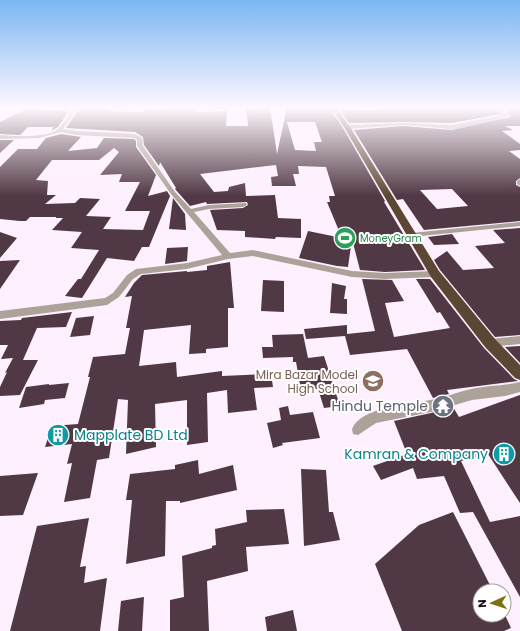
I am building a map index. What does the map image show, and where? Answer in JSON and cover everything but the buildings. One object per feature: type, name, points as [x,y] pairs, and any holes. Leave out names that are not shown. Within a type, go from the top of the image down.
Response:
[{"type":"highway","points":[[353,136],[435,274],[490,343],[520,374]]},
{"type":"street","points":[[0,137],[22,136]]},
{"type":"street","points":[[136,136],[140,138],[140,146],[174,193],[228,256]]},
{"type":"street","points":[[190,211],[209,207],[243,205]]},
{"type":"street","points":[[411,234],[520,224]]},
{"type":"street","points":[[0,315],[107,301],[116,295],[130,277],[139,271],[187,266],[228,256],[253,253],[352,274],[385,276],[435,274]]},
{"type":"street","points":[[490,343],[520,340]]},
{"type":"street","points":[[358,429],[373,418],[400,411],[431,406],[472,394],[520,388]]},
{"type":"place","name":"MoneyGram","points":[[345,238]]},
{"type":"place","name":"Mira Bazar Model High School","points":[[373,381]]},
{"type":"place","name":"Hindu Temple","points":[[443,406]]},
{"type":"place","name":"Mapplate BD Ltd","points":[[58,435]]},
{"type":"place","name":"Kamran & Company","points":[[504,454]]}]
